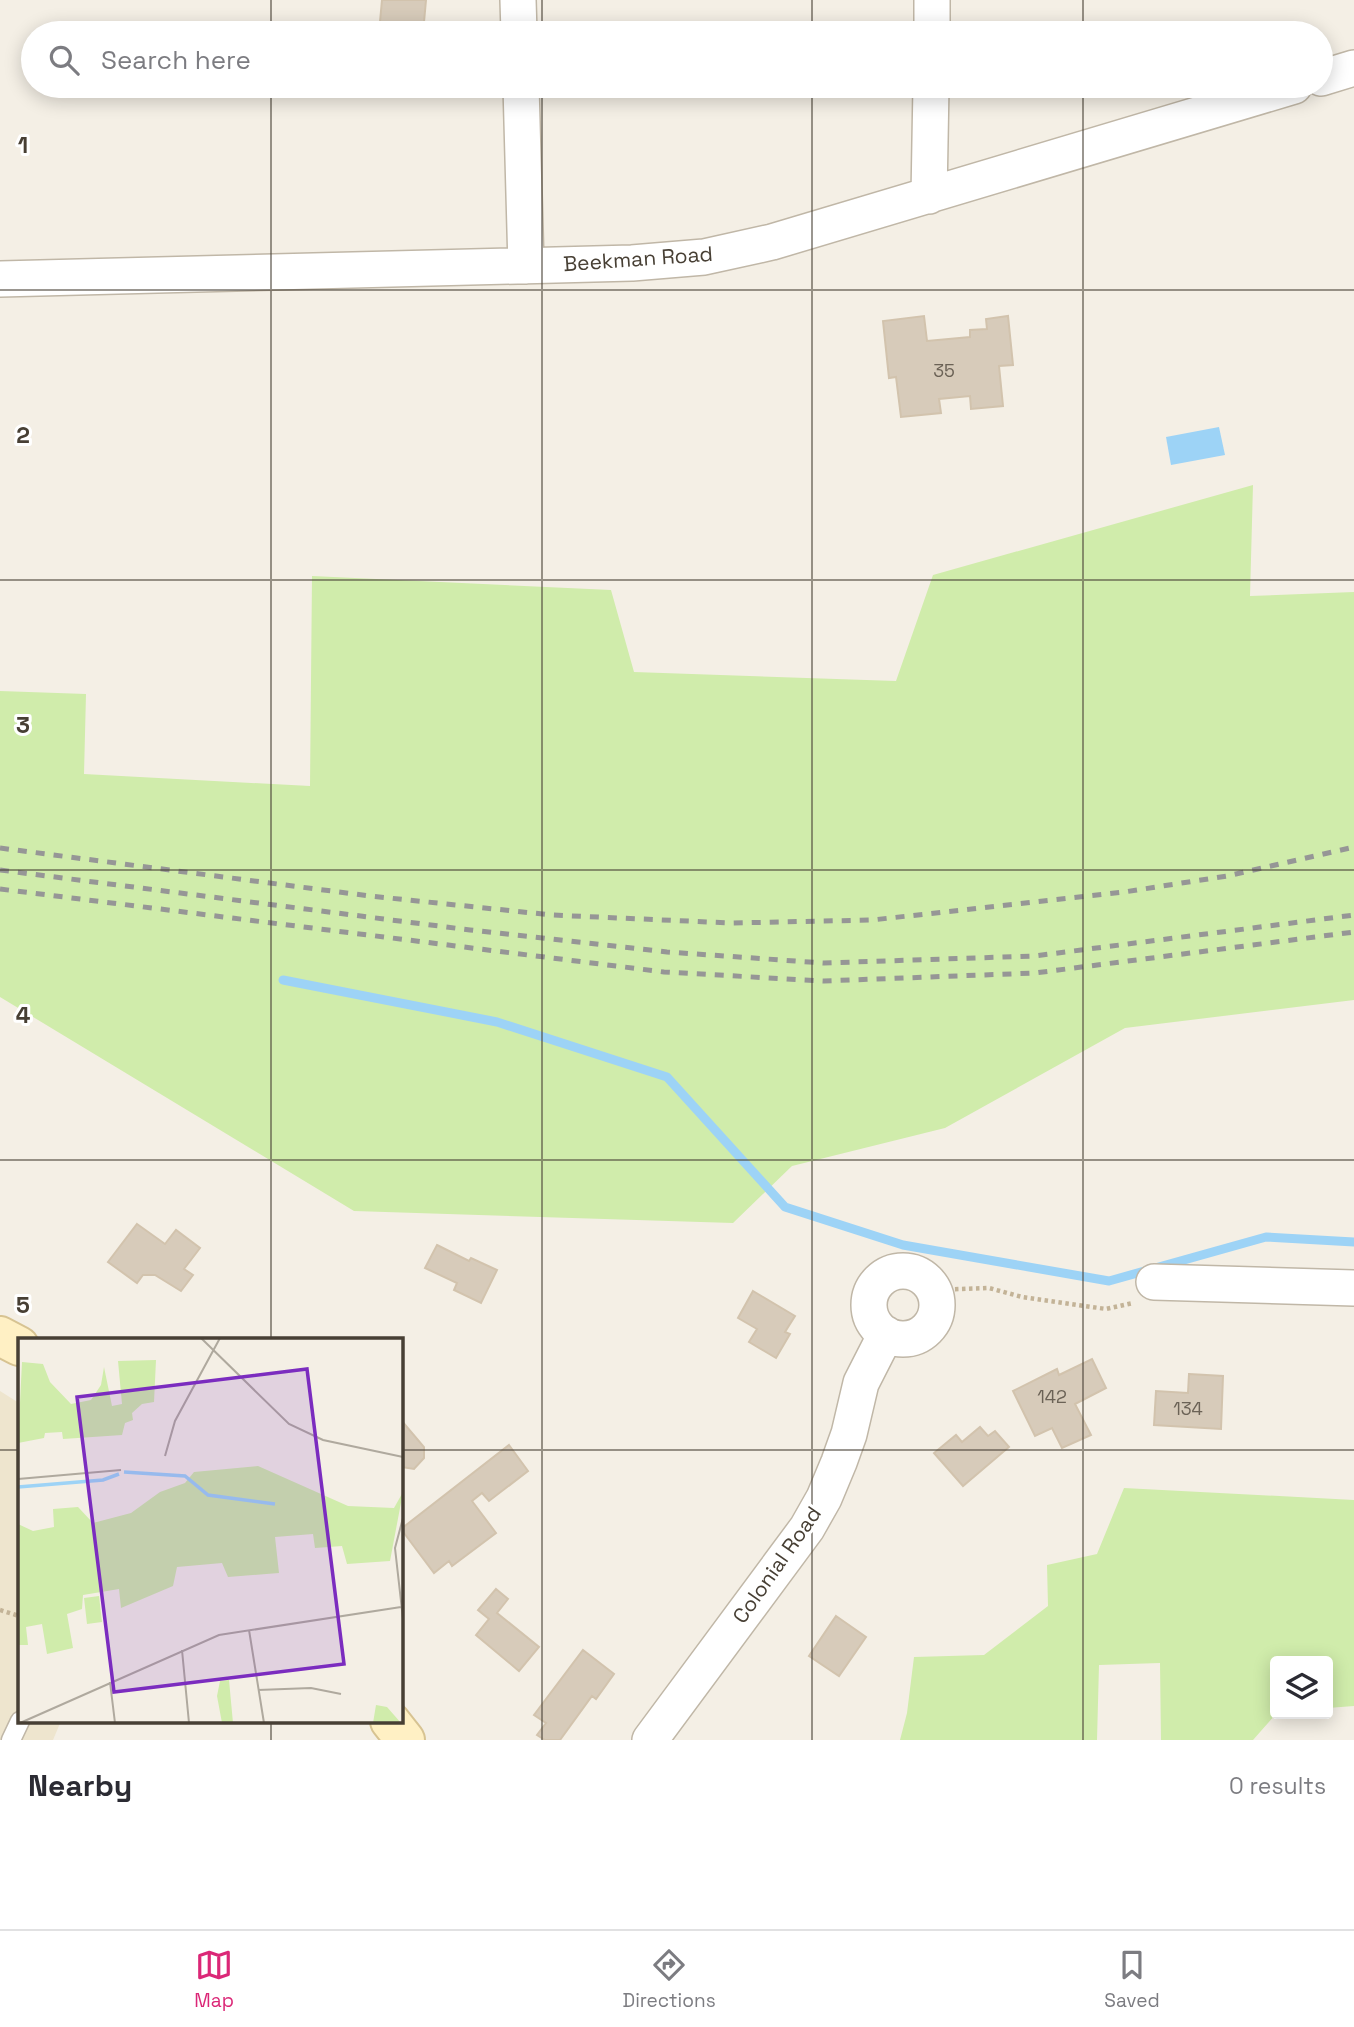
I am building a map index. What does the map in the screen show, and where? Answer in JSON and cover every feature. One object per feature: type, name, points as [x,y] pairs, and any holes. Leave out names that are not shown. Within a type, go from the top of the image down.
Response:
[{"type":"street","points":[[518,0],[519,21]]},
{"type":"street","points":[[932,0],[932,21]]},
{"type":"street","points":[[1333,74],[1354,68]]},
{"type":"street","points":[[521,98],[526,266]]},
{"type":"street","points":[[929,196],[931,98]]},
{"type":"street","name":"Beekman Road","points":[[0,279],[526,266],[704,257],[772,242],[1254,98]]},
{"type":"street","points":[[894,1272],[918,1274],[934,1290],[936,1314],[923,1333],[902,1339],[886,1334],[875,1324],[868,1304],[870,1294],[884,1277],[894,1272]]},
{"type":"street","points":[[1154,1282],[1354,1288]]},
{"type":"street","name":"Colonial Road","points":[[650,1740],[807,1528],[824,1498],[839,1462],[849,1434],[861,1383],[886,1334]]},
{"type":"street","points":[[0,1336],[18,1345]]},
{"type":"street","points":[[391,1722],[405,1740]]},
{"type":"lane","points":[[12,1740],[20,1722]]},
{"type":"path","points":[[934,1290],[989,1289],[1106,1310],[1131,1305],[1154,1282]]},
{"type":"path","points":[[0,1610],[18,1616]]},
{"type":"shaded area","points":[[0,1391],[18,1402],[18,1722],[61,1722],[53,1740],[0,1740]]},
{"type":"green space","points":[[1253,485],[1250,596],[1354,592],[1354,1000],[1125,1028],[945,1128],[792,1166],[733,1223],[354,1211],[0,997],[0,691],[86,694],[84,774],[310,786],[312,576],[611,590],[634,672],[896,681],[933,575]]},
{"type":"green space","points":[[1124,1488],[1354,1500],[1354,1706],[1333,1708],[1333,1656],[1270,1656],[1272,1719],[1253,1740],[1161,1740],[1160,1663],[1099,1665],[1097,1740],[900,1740],[907,1713],[914,1657],[984,1655],[1048,1606],[1047,1565],[1097,1554]]},
{"type":"water","points":[[1219,427],[1225,455],[1171,465],[1166,437]]},
{"type":"building","points":[[382,0],[426,0],[424,21],[380,21]]},
{"type":"building","points":[[924,316],[927,341],[970,337],[970,330],[987,329],[986,319],[1008,316],[1013,365],[999,366],[1003,406],[971,409],[970,396],[939,399],[941,413],[901,417],[896,377],[889,378],[883,321]]},
{"type":"building","points":[[137,1224],[165,1244],[176,1230],[200,1248],[184,1269],[193,1275],[181,1291],[155,1275],[143,1275],[137,1283],[108,1262]]},
{"type":"building","points":[[437,1245],[469,1261],[471,1258],[497,1270],[481,1303],[454,1290],[457,1283],[425,1268]]},
{"type":"building","points":[[753,1291],[795,1316],[785,1332],[790,1334],[776,1358],[749,1342],[757,1329],[738,1318]]},
{"type":"building","points":[[1092,1359],[1106,1388],[1075,1404],[1091,1435],[1062,1448],[1052,1428],[1035,1436],[1013,1391],[1057,1369],[1059,1375]]},
{"type":"building","points":[[1189,1374],[1223,1376],[1221,1429],[1154,1425],[1156,1391],[1188,1393]]},
{"type":"building","points":[[402,1421],[424,1447],[424,1458],[414,1469],[402,1467]]},
{"type":"building","points":[[980,1427],[988,1436],[995,1431],[1009,1447],[963,1486],[934,1453],[956,1435],[962,1442]]},
{"type":"building","points":[[509,1445],[528,1471],[489,1501],[482,1493],[472,1501],[496,1533],[452,1566],[449,1561],[434,1573],[402,1528]]},
{"type":"building","points":[[496,1589],[508,1599],[497,1613],[539,1647],[519,1671],[476,1635],[489,1619],[478,1610]]},
{"type":"building","points":[[836,1616],[866,1637],[839,1676],[809,1656]]},
{"type":"building","points":[[583,1650],[614,1674],[596,1699],[592,1696],[560,1740],[545,1740],[537,1735],[546,1723],[534,1715]]},
{"type":"waterway","points":[[283,980],[497,1022],[667,1077],[785,1207],[903,1245],[1109,1281],[1266,1237],[1354,1242]]},
{"type":"railway","points":[[0,848],[370,896],[552,915],[732,923],[872,920],[1124,892],[1227,876],[1354,847]]},
{"type":"railway","points":[[0,870],[470,930],[667,952],[824,963],[1034,956],[1354,915]]},
{"type":"railway","points":[[0,889],[664,972],[824,981],[1035,973],[1354,932]]}]
